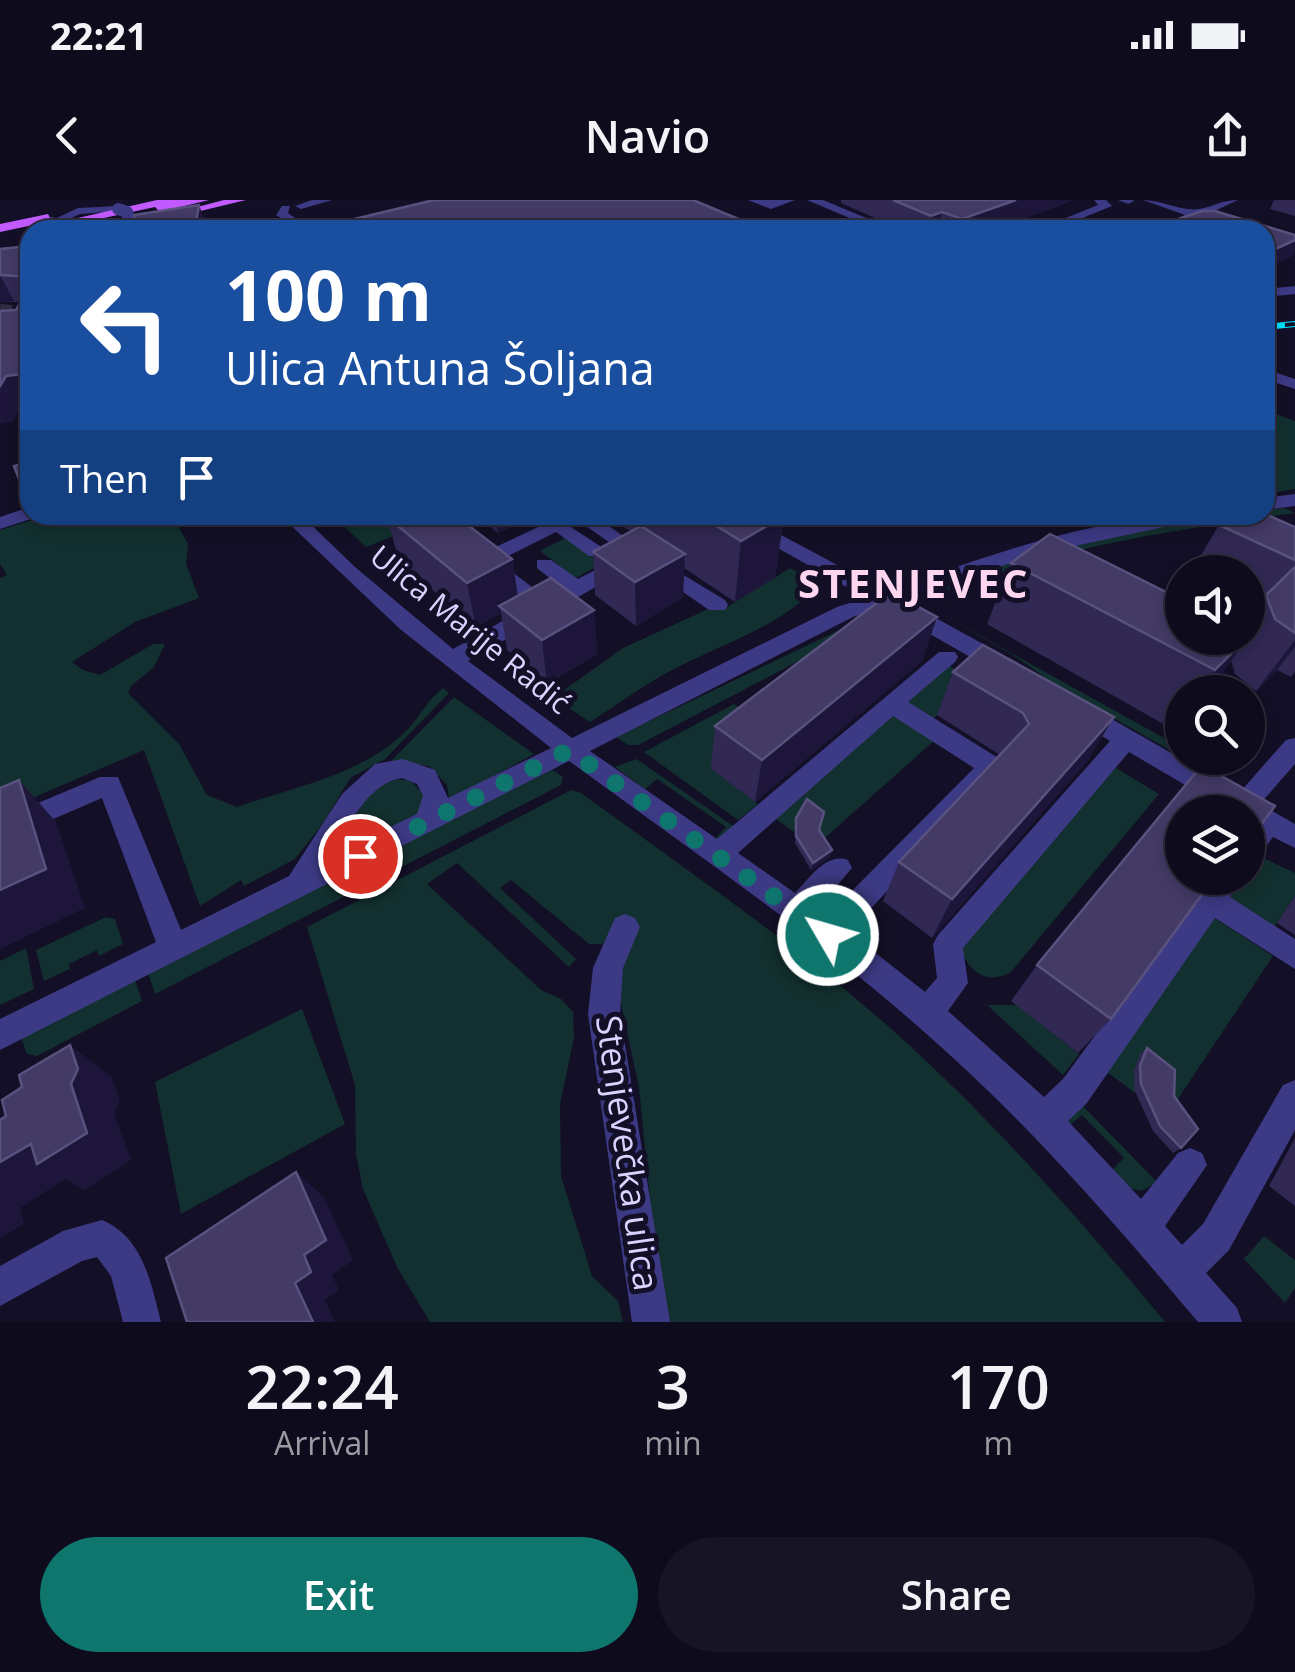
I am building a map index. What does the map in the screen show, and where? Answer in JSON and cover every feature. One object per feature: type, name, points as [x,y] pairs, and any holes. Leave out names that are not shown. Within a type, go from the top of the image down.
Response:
[{"type":"main road","points":[[96,208],[136,200]]},
{"type":"main road","points":[[84,220],[173,200]]},
{"type":"main road","points":[[64,216],[204,200]]},
{"type":"main road","points":[[146,220],[240,200]]},
{"type":"street","points":[[301,206],[326,200]]},
{"type":"street","points":[[754,200],[771,206],[789,200]]},
{"type":"street","points":[[813,200],[864,220]]},
{"type":"street","points":[[1069,220],[1106,206],[1100,200]]},
{"type":"street","points":[[1149,200],[1216,220]]},
{"type":"street","points":[[1182,220],[1232,200]]},
{"type":"street","points":[[64,216],[96,208],[118,209],[127,212],[122,220]]},
{"type":"street","points":[[286,208],[280,212],[292,220]]},
{"type":"street","points":[[0,502],[15,518]]},
{"type":"street","name":"Ulica Marije Radić","points":[[300,525],[392,613],[451,660],[569,750],[797,910],[938,1024],[1044,1120],[1223,1322]]},
{"type":"street","points":[[544,606],[478,555],[553,525]]},
{"type":"street","points":[[575,525],[596,552]]},
{"type":"street","points":[[583,525],[639,554],[717,604]]},
{"type":"street","points":[[748,525],[927,620],[1026,680]]},
{"type":"street","points":[[0,1036],[779,644],[881,598],[1032,550],[1146,525]]},
{"type":"street","points":[[451,660],[639,554]]},
{"type":"street","points":[[544,564],[577,588]]},
{"type":"street","points":[[718,856],[744,828],[947,657]]},
{"type":"street","points":[[1060,700],[1222,795]]},
{"type":"street","points":[[828,935],[991,766],[893,704]]},
{"type":"street","points":[[938,1024],[954,983],[948,944],[1126,739]]},
{"type":"street","points":[[1252,795],[1295,746]]},
{"type":"street","points":[[294,888],[321,856],[358,790],[378,775],[400,770],[426,777],[436,796],[426,822]]},
{"type":"street","points":[[0,831],[109,784],[174,948]]},
{"type":"street","points":[[1265,820],[1295,837]]},
{"type":"street","points":[[1265,827],[1269,822]]},
{"type":"street","points":[[797,910],[838,868]]},
{"type":"street","points":[[1044,1120],[1075,1091],[1215,895]]},
{"type":"street","points":[[1226,895],[1295,955]]},
{"type":"street","name":"Stenjevečka ulica","points":[[625,927],[608,968],[604,1014],[651,1322]]},
{"type":"street","points":[[1180,1273],[1216,1237],[1295,1097]]},
{"type":"street","points":[[1141,1228],[1190,1165]]},
{"type":"street","points":[[0,1287],[76,1244],[102,1238],[115,1246],[130,1276],[142,1322]]},
{"type":"green space","points":[[1275,414],[1295,421],[1295,489],[1275,492]]},
{"type":"green space","points":[[1284,508],[1295,513],[1275,516],[1275,509]]},
{"type":"green space","points":[[20,524],[178,525],[188,544],[186,564],[199,598],[135,622],[72,662],[100,675],[153,644],[165,644],[154,667],[128,693],[179,744],[207,795],[237,807],[366,760],[402,735],[443,688],[449,693],[385,759],[350,778],[324,822],[295,859],[244,886],[241,880],[200,906],[144,750],[0,812],[0,578],[7,575],[0,564],[0,530]]},
{"type":"green space","points":[[343,525],[421,525],[366,547]]},
{"type":"green space","points":[[1216,525],[1100,546],[966,586],[938,590],[1009,561],[1144,528]]},
{"type":"green space","points":[[567,537],[603,563],[576,578],[540,551]]},
{"type":"green space","points":[[790,568],[810,579],[813,591],[797,605],[760,628],[663,675],[590,722],[553,698],[623,648],[717,605],[724,609]]},
{"type":"green space","points":[[934,610],[1165,739],[1165,747],[1060,688],[1013,655]]},
{"type":"green space","points":[[854,623],[858,630],[638,745],[628,745],[616,737]]},
{"type":"green space","points":[[948,665],[1091,753],[1089,760],[966,689],[933,719],[905,702]]},
{"type":"green space","points":[[454,697],[534,754],[449,800],[447,785],[429,766],[389,763]]},
{"type":"green space","points":[[734,704],[765,726],[712,769],[758,804],[738,820],[644,752]]},
{"type":"green space","points":[[893,714],[935,740],[819,843],[817,829],[822,820],[805,807],[794,832],[772,816]]},
{"type":"green space","points":[[636,759],[733,826],[719,840],[716,838],[726,827],[657,779],[645,789],[615,767]]},
{"type":"green space","points":[[1113,766],[1159,794],[1011,972],[992,977],[976,972],[958,940]]},
{"type":"green space","points":[[551,769],[563,777],[561,785],[155,994],[148,973]]},
{"type":"green space","points":[[411,781],[423,794],[423,806],[417,816],[340,852],[369,796],[388,782]]},
{"type":"green space","points":[[571,790],[581,793],[739,908],[878,1017],[1007,1142],[1165,1322],[662,1322],[639,1087],[619,995],[614,936],[602,944],[589,944],[511,880],[500,888],[576,959],[569,967],[457,863],[427,884],[541,990],[561,999],[573,1012],[574,1038],[560,1104],[561,1176],[592,1276],[618,1301],[623,1322],[430,1322],[398,1269],[363,1189],[356,1154],[355,1085],[307,927]]},
{"type":"green space","points":[[1265,859],[1295,873],[1295,896],[1272,930],[1224,899],[1227,895],[1265,895]]},
{"type":"green space","points":[[1211,916],[1273,956],[1170,1111],[1141,1055],[1134,1071],[1135,1093],[1103,1069]]},
{"type":"green space","points":[[106,917],[115,919],[123,944],[99,956],[97,950],[44,981],[36,950]]},
{"type":"green space","points":[[26,948],[34,989],[0,1005],[0,961]]},
{"type":"green space","points":[[135,980],[142,1001],[37,1056],[27,1054],[21,1037]]},
{"type":"green space","points":[[987,1005],[1017,1005],[1079,1054],[1063,1075]]},
{"type":"green space","points":[[302,1009],[345,1124],[181,1214],[155,1082]]},
{"type":"green space","points":[[1079,1102],[1157,1182],[1142,1191],[1132,1189],[1110,1172],[1124,1158],[1082,1115],[1067,1127],[1060,1121]]},
{"type":"green space","points":[[1264,1236],[1295,1260],[1295,1288],[1285,1303],[1244,1259]]},
{"type":"building","points":[[434,200],[693,200],[741,220],[350,220]]},
{"type":"building","points":[[893,200],[1016,200],[962,219],[942,212],[931,216]]},
{"type":"building","points":[[199,205],[196,220],[135,220],[134,215]]},
{"type":"building","points":[[1215,211],[1245,220],[1175,220]]},
{"type":"building","points":[[1275,229],[1295,235],[1295,240],[1275,249]]},
{"type":"building","points":[[20,247],[20,276],[0,275],[0,249]]},
{"type":"building","points":[[19,305],[20,374],[6,376],[0,386],[0,311],[16,310]]},
{"type":"building","points":[[1275,518],[1295,527],[1295,560],[1219,525],[1275,525]]},
{"type":"building","points":[[397,525],[468,525],[512,559],[467,583]]},
{"type":"building","points":[[715,525],[769,525],[741,541]]},
{"type":"building","points":[[641,526],[685,554],[635,582],[593,552]]},
{"type":"building","points":[[1050,534],[1165,592],[1165,644],[1011,563]]},
{"type":"building","points":[[1295,567],[1295,633],[1275,619],[1266,595]]},
{"type":"building","points":[[551,578],[594,610],[542,640],[499,606]]},
{"type":"building","points":[[891,592],[937,617],[762,760],[715,726]]},
{"type":"building","points":[[983,645],[1114,717],[952,899],[899,862],[1029,724],[1023,713],[953,672]]},
{"type":"building","points":[[1186,655],[1230,655],[1215,670]]},
{"type":"building","points":[[1194,775],[1220,775],[1255,795],[1177,795]]},
{"type":"building","points":[[19,780],[46,869],[0,890],[0,788]]},
{"type":"building","points":[[807,799],[824,812],[819,830],[832,850],[813,863],[796,836],[796,818]]},
{"type":"building","points":[[1265,800],[1275,806],[1265,819]]},
{"type":"building","points":[[1165,810],[1165,895],[1202,895],[1111,1019],[1037,965]]},
{"type":"building","points":[[70,1045],[78,1069],[71,1084],[87,1133],[37,1164],[31,1144],[0,1162],[0,1120],[6,1116],[2,1100],[22,1087],[19,1075]]},
{"type":"building","points":[[1147,1048],[1175,1070],[1174,1096],[1198,1129],[1181,1148],[1160,1126],[1141,1084],[1140,1066]]},
{"type":"building","points":[[296,1172],[326,1240],[304,1255],[311,1272],[295,1283],[313,1322],[187,1322],[166,1258]]},
{"type":"tunnel","points":[[0,310],[20,312]]},
{"type":"railway","points":[[1275,326],[1295,324]]},
{"type":"district","name":"STENJEVEC","points":[[914,584]]},
{"type":"route","points":[[360,856],[569,750],[828,935]]}]
